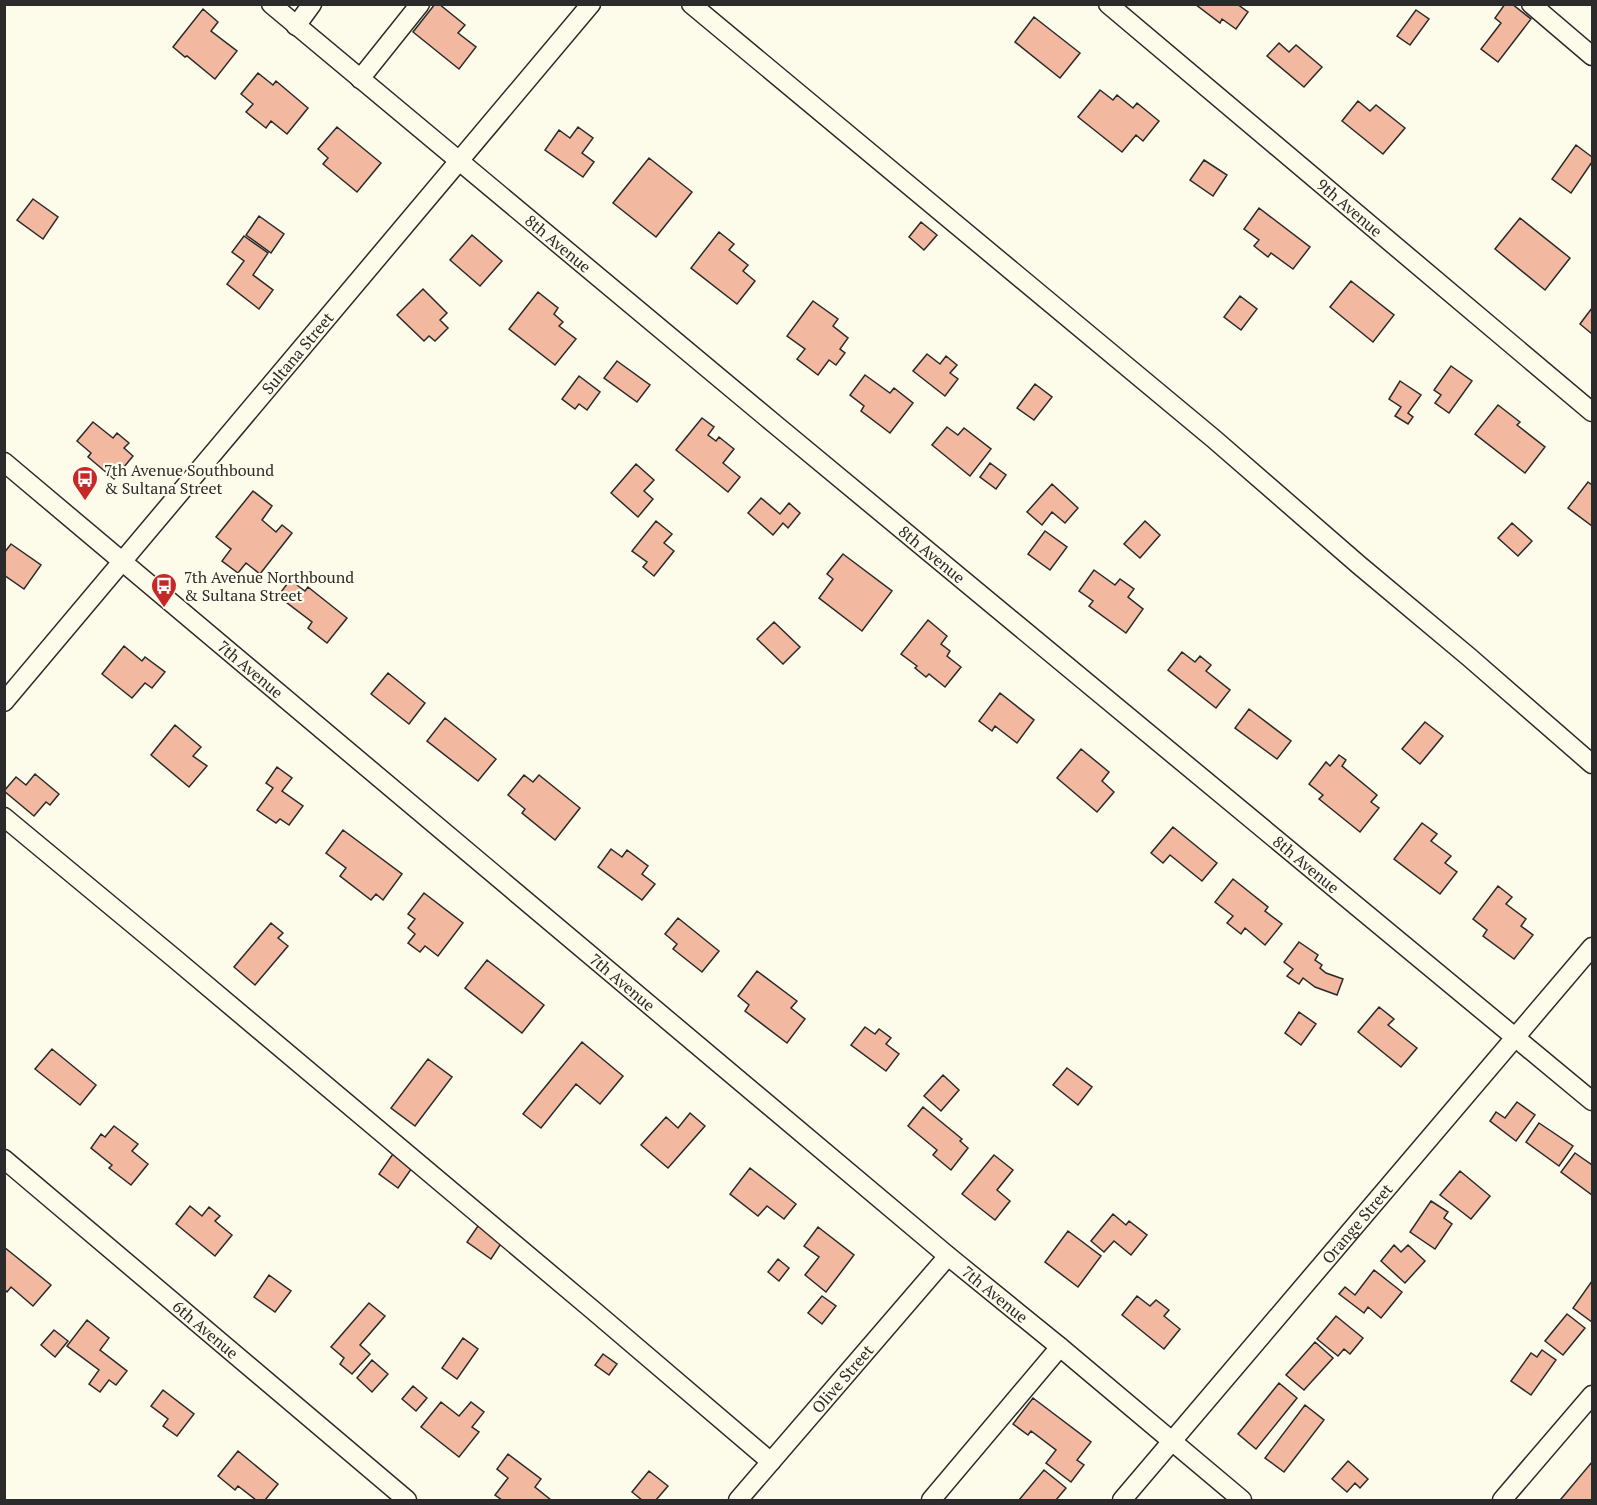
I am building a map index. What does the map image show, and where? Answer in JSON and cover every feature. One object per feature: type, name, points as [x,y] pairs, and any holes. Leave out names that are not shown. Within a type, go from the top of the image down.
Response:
[{"type":"street","name":"8th Avenue","points":[[271,4],[458,162],[1593,1101]]},
{"type":"street","points":[[296,26],[312,4]]},
{"type":"street","points":[[360,79],[420,4]]},
{"type":"street","name":"Sultana Street","points":[[4,702],[591,4]]},
{"type":"street","points":[[691,4],[1214,439],[1593,764]]},
{"type":"street","name":"9th Avenue","points":[[1108,4],[1593,412]]},
{"type":"street","points":[[1531,4],[1593,56]]},
{"type":"street","name":"7th Avenue","points":[[4,462],[948,1256],[1242,1500]]},
{"type":"street","points":[[4,817],[201,980],[771,1462]]},
{"type":"street","name":"Orange Street","points":[[1122,1500],[1593,947]]},
{"type":"street","name":"6th Avenue","points":[[4,1159],[407,1500]]},
{"type":"street","name":"Olive Street","points":[[742,1499],[771,1462],[948,1256]]},
{"type":"street","points":[[931,1500],[1060,1347]]},
{"type":"street","points":[[1502,1500],[1593,1395]]},
{"type":"building","points":[[435,4],[439,4],[465,25],[458,33],[476,47],[459,69],[413,32]]},
{"type":"building","points":[[1195,4],[1237,4],[1248,12],[1236,29],[1222,19],[1220,23]]},
{"type":"building","points":[[1505,4],[1512,4],[1531,19],[1498,62],[1481,49],[1501,23],[1495,18]]},
{"type":"building","points":[[203,9],[218,22],[211,31],[237,51],[215,79],[173,47]]},
{"type":"building","points":[[1416,10],[1429,19],[1410,45],[1397,36]]},
{"type":"building","points":[[1034,17],[1080,53],[1060,78],[1015,42]]},
{"type":"building","points":[[1279,43],[1289,52],[1296,45],[1322,67],[1304,87],[1267,56]]},
{"type":"building","points":[[258,73],[273,85],[276,81],[308,108],[287,134],[271,121],[266,128],[246,112],[253,104],[241,94]]},
{"type":"building","points":[[1100,90],[1113,100],[1117,95],[1133,108],[1137,103],[1159,121],[1143,141],[1136,135],[1122,152],[1078,117]]},
{"type":"building","points":[[1358,101],[1370,111],[1376,105],[1405,128],[1383,154],[1342,121]]},
{"type":"building","points":[[337,127],[381,163],[357,192],[323,164],[328,158],[318,149]]},
{"type":"building","points":[[578,127],[593,138],[582,153],[594,162],[583,177],[545,150],[559,130],[570,138]]},
{"type":"building","points":[[1576,145],[1592,157],[1592,162],[1571,193],[1552,179]]},
{"type":"building","points":[[649,158],[692,192],[656,237],[613,203]]},
{"type":"building","points":[[1204,160],[1227,175],[1213,196],[1190,180]]},
{"type":"building","points":[[33,199],[58,217],[43,239],[17,220]]},
{"type":"building","points":[[1259,208],[1310,247],[1293,269],[1271,253],[1268,257],[1254,246],[1259,240],[1244,229]]},
{"type":"building","points":[[259,216],[284,234],[271,253],[246,235]]},
{"type":"building","points":[[1520,218],[1570,258],[1545,290],[1495,249]]},
{"type":"building","points":[[921,222],[937,235],[924,250],[909,237]]},
{"type":"building","points":[[719,232],[734,244],[729,250],[748,265],[743,271],[755,281],[737,304],[691,268]]},
{"type":"building","points":[[472,235],[502,261],[480,286],[450,260]]},
{"type":"building","points":[[244,236],[268,253],[253,275],[273,290],[259,309],[227,284],[244,261],[232,252]]},
{"type":"building","points":[[1351,281],[1394,315],[1373,342],[1330,307]]},
{"type":"building","points":[[423,289],[447,313],[440,320],[448,328],[435,341],[429,336],[424,341],[397,315]]},
{"type":"building","points":[[538,292],[558,308],[554,314],[563,322],[559,326],[576,339],[555,365],[509,329]]},
{"type":"building","points":[[1240,296],[1257,309],[1241,330],[1224,317]]},
{"type":"building","points":[[813,301],[838,319],[833,326],[848,338],[840,349],[845,353],[836,365],[829,360],[818,375],[797,359],[805,349],[787,336]]},
{"type":"building","points":[[1592,308],[1592,334],[1580,324]]},
{"type":"building","points":[[927,354],[940,364],[946,356],[957,365],[950,373],[958,379],[945,396],[913,371]]},
{"type":"building","points":[[617,361],[650,385],[637,402],[604,378]]},
{"type":"building","points":[[1451,366],[1472,381],[1449,413],[1435,403],[1441,395],[1434,390]]},
{"type":"building","points":[[865,375],[890,393],[894,388],[913,403],[890,433],[861,411],[864,406],[850,395]]},
{"type":"building","points":[[579,376],[600,392],[587,410],[579,404],[575,409],[562,399]]},
{"type":"building","points":[[1400,381],[1421,395],[1408,413],[1413,417],[1408,424],[1395,416],[1401,407],[1389,399]]},
{"type":"building","points":[[1035,384],[1052,397],[1034,420],[1017,408]]},
{"type":"building","points":[[1498,405],[1520,422],[1517,425],[1545,447],[1525,473],[1475,434]]},
{"type":"building","points":[[702,418],[714,427],[708,435],[716,441],[719,437],[734,449],[723,463],[740,477],[728,492],[676,450]]},
{"type":"building","points":[[93,422],[113,438],[117,433],[129,443],[124,448],[133,456],[114,479],[88,457],[91,453],[77,441]]},
{"type":"building","points":[[947,427],[958,435],[964,428],[991,449],[970,476],[932,445]]},
{"type":"building","points":[[990,463],[1006,475],[996,489],[980,477]]},
{"type":"building","points":[[636,464],[654,480],[644,491],[653,499],[638,517],[611,493]]},
{"type":"building","points":[[1588,482],[1592,485],[1592,526],[1568,508]]},
{"type":"building","points":[[1052,484],[1078,508],[1065,523],[1052,512],[1042,525],[1027,512]]},
{"type":"building","points":[[253,491],[272,506],[262,520],[276,532],[282,525],[292,533],[260,574],[246,563],[238,573],[222,561],[231,549],[216,537]]},
{"type":"building","points":[[761,498],[780,514],[789,503],[800,513],[788,528],[783,523],[773,535],[748,513]]},
{"type":"building","points":[[656,521],[672,534],[664,543],[674,551],[654,576],[643,567],[647,562],[632,551]]},
{"type":"building","points":[[1145,521],[1160,535],[1140,558],[1124,544]]},
{"type":"building","points":[[1512,523],[1532,541],[1518,556],[1498,538]]},
{"type":"building","points":[[1045,531],[1067,547],[1050,570],[1028,554]]},
{"type":"building","points":[[11,544],[41,565],[24,589],[4,575],[4,553]]},
{"type":"building","points":[[843,554],[892,591],[862,631],[819,598],[833,579],[827,574]]},
{"type":"building","points":[[1094,570],[1115,585],[1120,579],[1134,589],[1128,597],[1143,609],[1126,633],[1089,606],[1093,601],[1079,591]]},
{"type":"building","points":[[290,580],[305,591],[308,587],[347,618],[327,643],[308,628],[312,622],[278,596]]},
{"type":"building","points":[[928,620],[947,636],[941,644],[950,651],[947,656],[961,667],[945,687],[929,674],[926,677],[915,668],[917,666],[901,654]]},
{"type":"building","points":[[774,622],[800,647],[783,664],[757,639]]},
{"type":"building","points":[[124,646],[142,661],[145,657],[165,672],[152,688],[145,683],[132,698],[102,674]]},
{"type":"building","points":[[1182,652],[1195,662],[1200,656],[1211,665],[1206,671],[1230,690],[1216,708],[1168,670]]},
{"type":"building","points":[[388,673],[425,703],[409,724],[371,694]]},
{"type":"building","points":[[1000,693],[1034,720],[1017,743],[995,726],[992,731],[979,721]]},
{"type":"building","points":[[1249,709],[1291,741],[1277,759],[1235,728]]},
{"type":"building","points":[[445,718],[496,759],[478,781],[427,741]]},
{"type":"building","points":[[1425,722],[1443,736],[1420,764],[1402,749]]},
{"type":"building","points":[[175,725],[201,747],[193,756],[207,766],[189,787],[151,755]]},
{"type":"building","points":[[1081,749],[1109,772],[1102,781],[1114,792],[1097,812],[1057,778]]},
{"type":"building","points":[[1339,755],[1346,760],[1342,766],[1377,795],[1371,802],[1379,808],[1360,832],[1319,799],[1323,795],[1309,784],[1326,762],[1330,766]]},
{"type":"building","points":[[277,767],[292,778],[282,791],[303,806],[289,825],[280,819],[276,823],[257,810],[273,788],[266,783]]},
{"type":"building","points":[[35,774],[59,794],[50,805],[46,802],[34,816],[4,791],[16,777],[26,785]]},
{"type":"building","points":[[524,775],[533,782],[539,775],[580,808],[555,840],[522,813],[525,809],[508,795]]},
{"type":"building","points":[[1422,823],[1437,834],[1431,841],[1451,856],[1445,863],[1457,872],[1440,894],[1394,859]]},
{"type":"building","points":[[1173,827],[1217,863],[1202,881],[1170,855],[1163,863],[1151,853]]},
{"type":"building","points":[[343,830],[402,874],[383,900],[376,894],[371,900],[340,876],[346,868],[326,853]]},
{"type":"building","points":[[611,849],[622,857],[627,850],[648,866],[642,874],[655,884],[642,900],[598,867]]},
{"type":"building","points":[[1233,879],[1268,907],[1265,911],[1282,924],[1265,945],[1245,928],[1241,934],[1227,923],[1233,916],[1215,902]]},
{"type":"building","points":[[1498,886],[1512,897],[1506,904],[1526,919],[1521,926],[1533,935],[1514,959],[1483,936],[1487,930],[1473,919]]},
{"type":"building","points":[[424,893],[463,923],[438,956],[425,946],[420,952],[408,943],[415,934],[408,928],[415,919],[408,914]]},
{"type":"building","points":[[678,918],[719,951],[702,972],[673,949],[677,944],[665,934]]},
{"type":"building","points":[[271,923],[283,933],[278,938],[288,946],[255,985],[234,967]]},
{"type":"building","points":[[1299,942],[1318,955],[1315,960],[1322,965],[1320,968],[1326,973],[1343,979],[1337,995],[1315,987],[1303,978],[1299,984],[1287,976],[1293,969],[1284,962]]},
{"type":"building","points":[[487,960],[544,1005],[522,1033],[465,988]]},
{"type":"building","points":[[757,971],[797,1001],[791,1008],[805,1019],[787,1043],[745,1011],[749,1005],[738,996]]},
{"type":"building","points":[[1379,1007],[1394,1019],[1388,1025],[1417,1048],[1401,1067],[1358,1032]]},
{"type":"building","points":[[1299,1012],[1316,1024],[1301,1045],[1285,1033]]},
{"type":"building","points":[[865,1027],[875,1034],[879,1029],[891,1038],[886,1044],[899,1054],[886,1071],[851,1045]]},
{"type":"building","points":[[582,1042],[623,1076],[600,1104],[576,1084],[541,1128],[523,1114]]},
{"type":"building","points":[[52,1049],[96,1085],[80,1105],[35,1069]]},
{"type":"building","points":[[428,1059],[452,1077],[415,1126],[391,1108]]},
{"type":"building","points":[[1067,1068],[1092,1087],[1078,1105],[1053,1085]]},
{"type":"building","points":[[943,1075],[959,1090],[941,1111],[924,1096]]},
{"type":"building","points":[[1517,1102],[1535,1115],[1516,1141],[1490,1121],[1496,1112],[1505,1118]]},
{"type":"building","points":[[923,1107],[962,1139],[960,1141],[968,1148],[951,1170],[933,1155],[937,1150],[908,1126]]},
{"type":"building","points":[[690,1113],[705,1126],[668,1168],[641,1145],[666,1117],[678,1128]]},
{"type":"building","points":[[1539,1123],[1573,1146],[1559,1166],[1526,1142]]},
{"type":"building","points":[[114,1126],[138,1144],[132,1151],[148,1164],[131,1185],[109,1168],[112,1165],[91,1148],[101,1134],[105,1137]]},
{"type":"building","points":[[395,1151],[414,1165],[398,1188],[379,1174]]},
{"type":"building","points":[[1575,1153],[1592,1165],[1592,1195],[1561,1172]]},
{"type":"building","points":[[994,1155],[1013,1170],[997,1190],[1010,1201],[995,1220],[962,1194]]},
{"type":"building","points":[[750,1168],[796,1204],[784,1219],[767,1206],[758,1216],[730,1194]]},
{"type":"building","points":[[1460,1171],[1490,1196],[1471,1219],[1440,1195]]},
{"type":"building","points":[[1431,1201],[1448,1212],[1444,1218],[1452,1224],[1435,1249],[1410,1232]]},
{"type":"building","points":[[190,1206],[202,1216],[209,1207],[220,1216],[215,1221],[232,1235],[215,1256],[176,1224]]},
{"type":"building","points":[[1113,1214],[1126,1225],[1129,1221],[1147,1235],[1131,1255],[1114,1241],[1104,1252],[1091,1241]]},
{"type":"building","points":[[478,1226],[502,1242],[491,1259],[467,1242]]},
{"type":"building","points":[[818,1227],[854,1255],[826,1292],[805,1275],[819,1257],[804,1246]]},
{"type":"building","points":[[1068,1231],[1101,1256],[1078,1287],[1045,1262]]},
{"type":"building","points":[[1394,1245],[1401,1252],[1408,1245],[1425,1261],[1405,1283],[1381,1261]]},
{"type":"building","points":[[4,1247],[51,1285],[33,1306],[11,1287],[7,1292],[4,1289]]},
{"type":"building","points":[[778,1259],[789,1268],[779,1281],[768,1272]]},
{"type":"building","points":[[1374,1270],[1402,1292],[1381,1318],[1368,1307],[1364,1313],[1339,1294],[1345,1287],[1355,1295]]},
{"type":"building","points":[[269,1275],[291,1291],[275,1312],[254,1297]]},
{"type":"building","points":[[1592,1281],[1592,1322],[1573,1308]]},
{"type":"building","points":[[822,1296],[836,1306],[822,1324],[808,1313]]},
{"type":"building","points":[[1137,1296],[1150,1306],[1156,1300],[1169,1310],[1164,1316],[1180,1329],[1164,1349],[1122,1315]]},
{"type":"building","points":[[369,1303],[385,1316],[360,1345],[370,1354],[352,1374],[340,1364],[344,1358],[331,1347]]},
{"type":"building","points":[[1567,1314],[1585,1328],[1563,1355],[1545,1341]]},
{"type":"building","points":[[1336,1316],[1363,1338],[1350,1354],[1344,1349],[1338,1356],[1317,1339]]},
{"type":"building","points":[[87,1320],[109,1338],[100,1350],[127,1371],[116,1385],[109,1380],[100,1392],[89,1384],[99,1370],[67,1346]]},
{"type":"building","points":[[54,1330],[68,1341],[55,1357],[41,1345]]},
{"type":"building","points":[[463,1338],[478,1349],[457,1379],[442,1368]]},
{"type":"building","points":[[1315,1342],[1333,1358],[1304,1390],[1286,1375]]},
{"type":"building","points":[[1542,1350],[1556,1360],[1531,1395],[1511,1381],[1531,1353],[1537,1357]]},
{"type":"building","points":[[603,1354],[617,1364],[609,1375],[595,1365]]},
{"type":"building","points":[[372,1360],[388,1374],[372,1392],[357,1378]]},
{"type":"building","points":[[1279,1383],[1297,1398],[1256,1449],[1238,1434]]},
{"type":"building","points":[[413,1386],[427,1398],[416,1411],[402,1399]]},
{"type":"building","points":[[163,1390],[194,1414],[177,1436],[163,1426],[168,1419],[151,1406]]},
{"type":"building","points":[[1033,1398],[1091,1442],[1077,1460],[1084,1465],[1071,1482],[1046,1463],[1056,1450],[1031,1431],[1028,1435],[1013,1424]]},
{"type":"building","points":[[441,1402],[459,1416],[471,1402],[484,1412],[472,1427],[479,1432],[459,1457],[421,1427]]},
{"type":"building","points":[[1305,1405],[1324,1420],[1284,1472],[1265,1458]]},
{"type":"building","points":[[238,1451],[278,1484],[265,1500],[256,1500],[238,1486],[235,1490],[218,1476]]},
{"type":"building","points":[[508,1454],[541,1479],[535,1487],[551,1500],[502,1500],[495,1495],[508,1478],[497,1469]]},
{"type":"building","points":[[1348,1461],[1368,1479],[1360,1488],[1355,1483],[1347,1492],[1332,1479]]},
{"type":"building","points":[[1592,1462],[1592,1500],[1562,1500],[1561,1499]]},
{"type":"building","points":[[1044,1470],[1066,1488],[1056,1500],[1019,1500]]},
{"type":"building","points":[[649,1471],[668,1486],[656,1500],[642,1500],[632,1492]]},
{"type":"place","name":"7th Avenue Southbound & Sultana Street","points":[[85,502]]},
{"type":"place","name":"7th Avenue Northbound & Sultana Street","points":[[164,609]]}]
